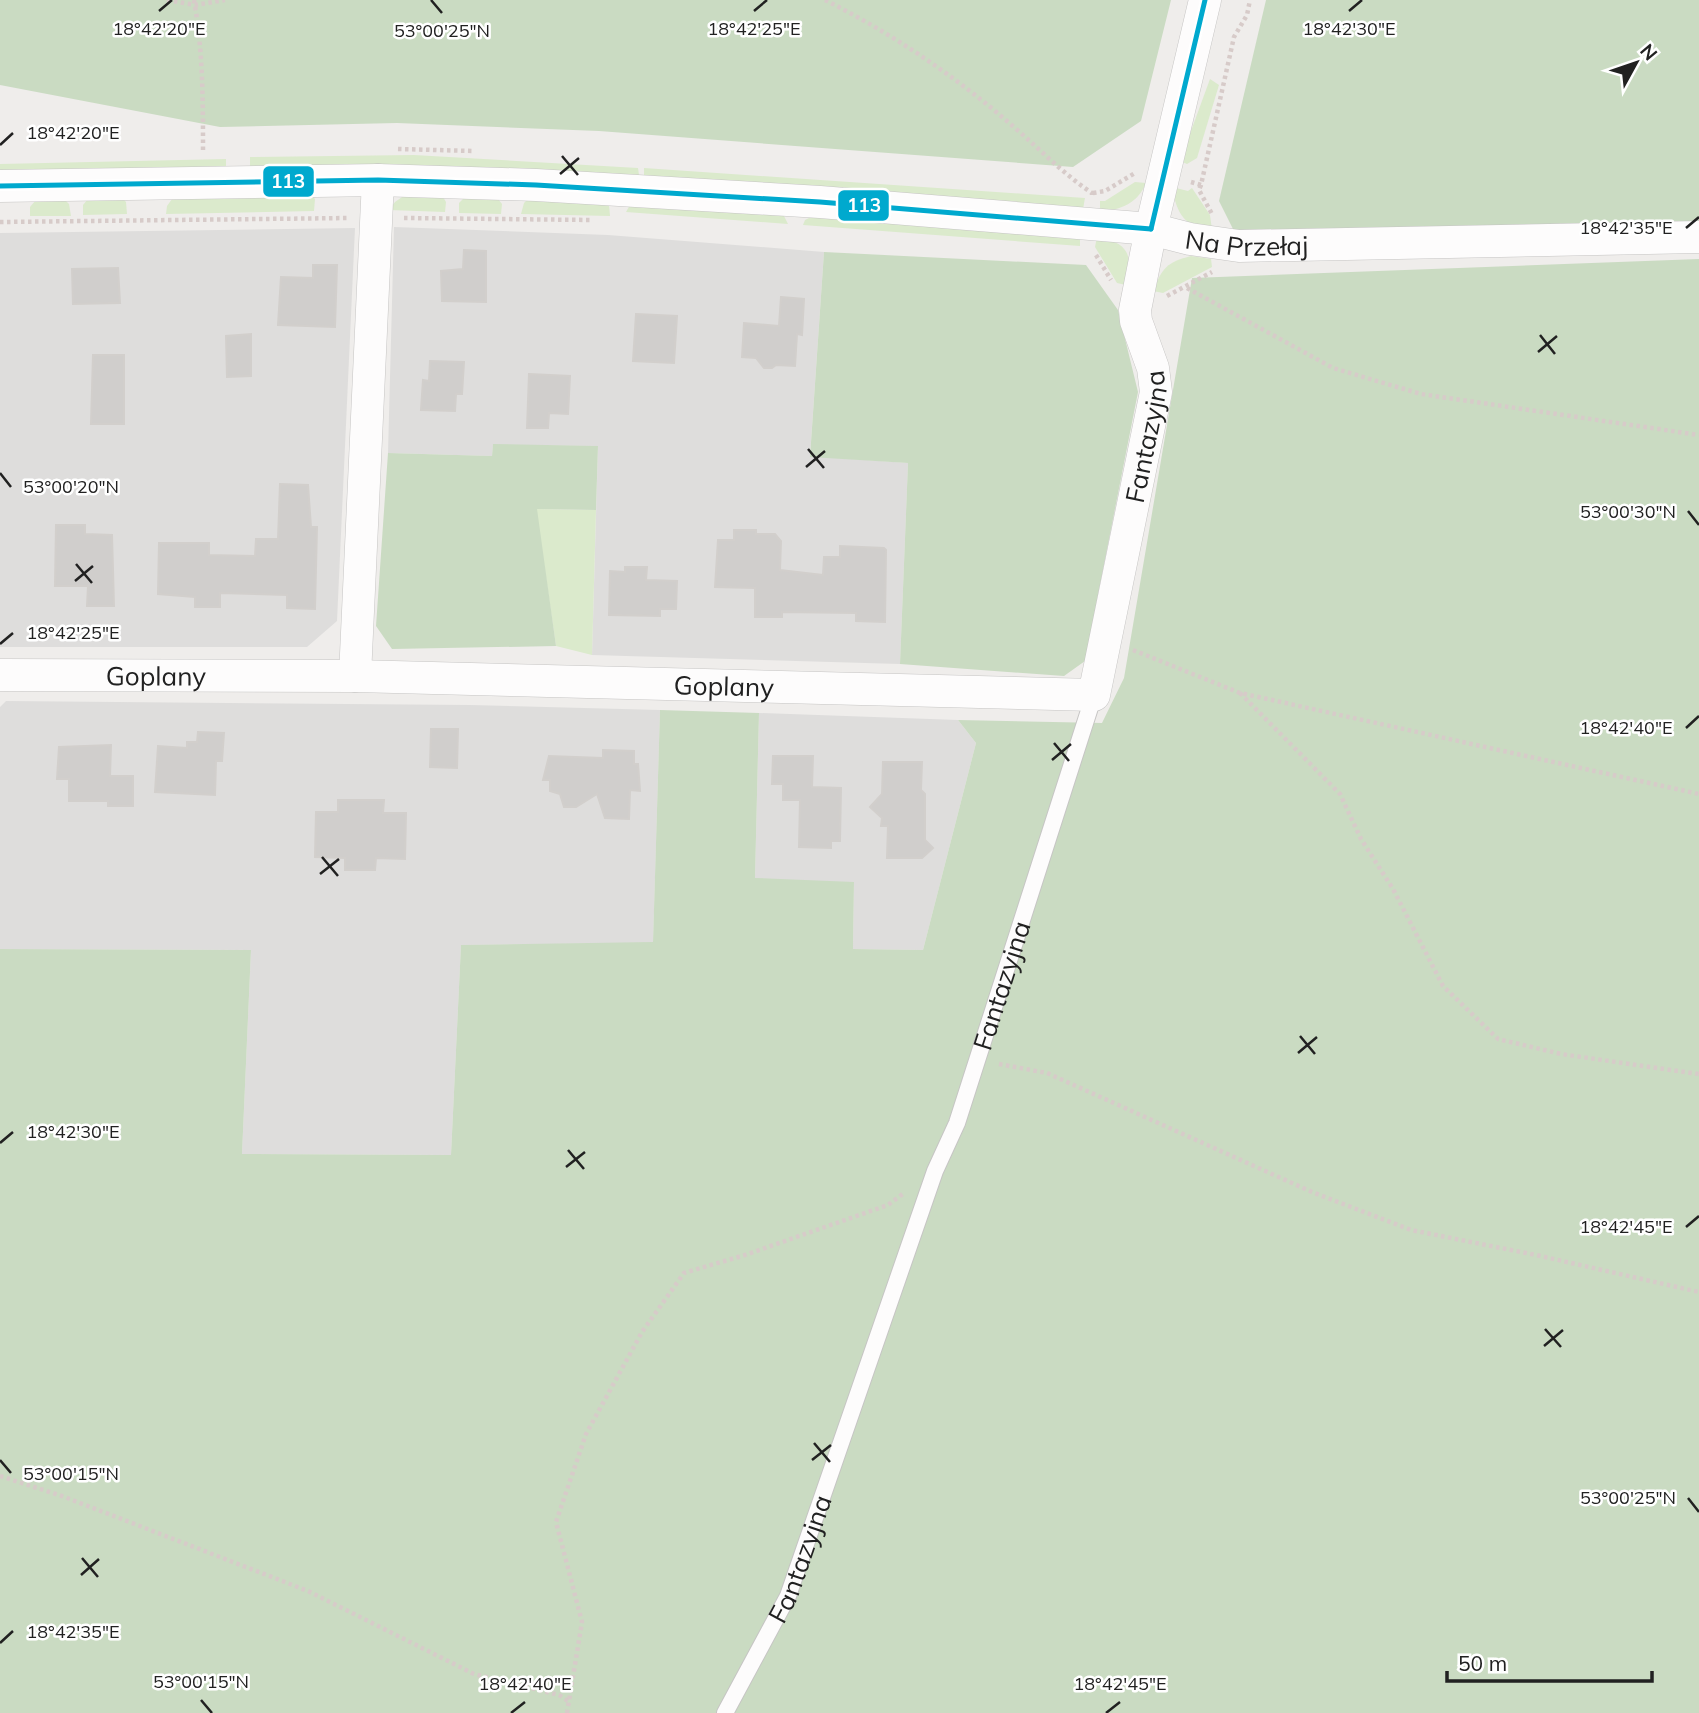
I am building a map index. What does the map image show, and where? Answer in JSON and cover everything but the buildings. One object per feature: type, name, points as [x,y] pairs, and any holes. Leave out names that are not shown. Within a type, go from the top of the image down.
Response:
[{"type":"street","name":"Fantazyjna","points":[[1094,695],[1156,392],[1153,368],[1136,321],[1135,310],[1150,229],[1205,0]]},
{"type":"street","name":"Na Przełaj","points":[[0,186],[378,180],[536,185],[780,200],[1150,229],[1191,239],[1239,246],[1699,237]]},
{"type":"street","points":[[355,676],[378,180]]},
{"type":"street","name":"Goplany","points":[[0,676],[355,676],[1094,695]]},
{"type":"lane","name":"Fantazyjna","points":[[724,1713],[788,1596],[934,1171],[957,1123],[1094,695]]},
{"type":"path","points":[[167,0],[225,0]]},
{"type":"path","points":[[825,0],[925,57],[1014,127],[1063,173],[1092,193]]},
{"type":"path","points":[[1214,218],[1199,190],[1234,37],[1247,15],[1250,0]]},
{"type":"path","points":[[194,2],[204,87],[203,152]]},
{"type":"path","points":[[1188,181],[1201,185]]},
{"type":"path","points":[[0,222],[351,218]]},
{"type":"path","points":[[396,218],[592,220]]},
{"type":"path","points":[[1089,250],[1094,250],[1116,288]]},
{"type":"path","points":[[1159,300],[1187,288],[1219,268]]},
{"type":"path","points":[[1187,288],[1333,369],[1421,394],[1699,435]]},
{"type":"path","points":[[1106,639],[1240,692],[1699,794]]},
{"type":"path","points":[[1240,692],[1340,794],[1361,839],[1393,889],[1443,986],[1498,1039],[1561,1054],[1699,1074]]},
{"type":"path","points":[[977,1059],[1047,1073],[1312,1192],[1411,1230],[1699,1292]]},
{"type":"path","points":[[567,1713],[583,1622],[556,1522],[586,1434],[642,1332],[684,1273],[745,1255],[888,1205],[934,1171]]},
{"type":"path","points":[[0,1476],[62,1496],[309,1591],[474,1674],[559,1695],[568,1701]]},
{"type":"shaded area","points":[[394,227],[608,235],[824,252],[810,456],[908,463],[900,664],[592,655],[598,446],[493,445],[492,456],[388,453]]},
{"type":"shaded area","points":[[355,228],[337,621],[307,647],[0,647],[0,233]]},
{"type":"shaded area","points":[[6,701],[470,705],[660,710],[653,943],[461,945],[451,1155],[242,1154],[251,950],[0,949],[0,707]]},
{"type":"shaded area","points":[[759,713],[958,720],[976,743],[923,950],[853,949],[854,884],[755,879]]},
{"type":"green space","points":[[0,0],[1171,0],[1141,121],[1073,167],[599,131],[397,123],[220,127],[0,85]]},
{"type":"green space","points":[[1266,0],[1699,0],[1699,224],[1234,231],[1219,201]]},
{"type":"green space","points":[[1210,79],[1219,85],[1197,158],[1187,164],[1180,161]]},
{"type":"green space","points":[[414,155],[638,168],[639,175],[250,168],[250,157]]},
{"type":"green space","points":[[226,159],[226,167],[0,172],[0,164]]},
{"type":"green space","points":[[644,168],[1085,198],[1083,209],[644,177]]},
{"type":"green space","points":[[1135,182],[1146,183],[1133,201],[1122,207],[1100,212],[1100,201],[1105,201]]},
{"type":"green space","points":[[1172,187],[1188,191],[1192,188],[1210,215],[1212,230],[1195,226],[1183,218],[1176,205]]},
{"type":"green space","points":[[405,195],[443,197],[446,202],[445,212],[389,210]]},
{"type":"green space","points":[[312,196],[315,199],[314,211],[166,214],[172,199]]},
{"type":"green space","points":[[466,196],[498,199],[502,204],[501,214],[459,213],[459,203]]},
{"type":"green space","points":[[122,198],[126,202],[127,214],[83,215],[83,205],[88,199]]},
{"type":"green space","points":[[528,199],[609,205],[610,216],[521,214]]},
{"type":"green space","points":[[36,200],[66,201],[71,216],[30,216],[30,207]]},
{"type":"green space","points":[[630,205],[784,216],[788,224],[626,212]]},
{"type":"green space","points":[[811,217],[1080,238],[1080,246],[803,225],[805,220]]},
{"type":"green space","points":[[1097,237],[1123,247],[1129,259],[1126,285],[1117,283],[1095,247]]},
{"type":"green space","points":[[824,252],[1086,265],[1118,310],[1138,392],[1085,661],[1064,676],[900,664],[908,463],[810,457]]},
{"type":"green space","points":[[1191,256],[1211,259],[1212,267],[1163,293],[1153,291],[1166,267]]},
{"type":"green space","points":[[1699,259],[1699,1713],[0,1713],[0,949],[251,950],[242,1154],[451,1155],[461,945],[653,942],[660,710],[759,713],[755,878],[854,882],[853,949],[923,950],[976,743],[958,720],[1102,723],[1124,678],[1192,278]]},
{"type":"green space","points":[[493,444],[598,446],[596,510],[537,509],[556,646],[392,649],[376,626],[388,453],[492,456]]},
{"type":"green space","points":[[536,509],[596,510],[592,655],[556,646]]},
{"type":"transit line","name":"113","points":[[1151,229],[1205,0]]},
{"type":"transit line","name":"113","points":[[0,186],[378,180],[536,185],[820,202],[1151,229]]}]
